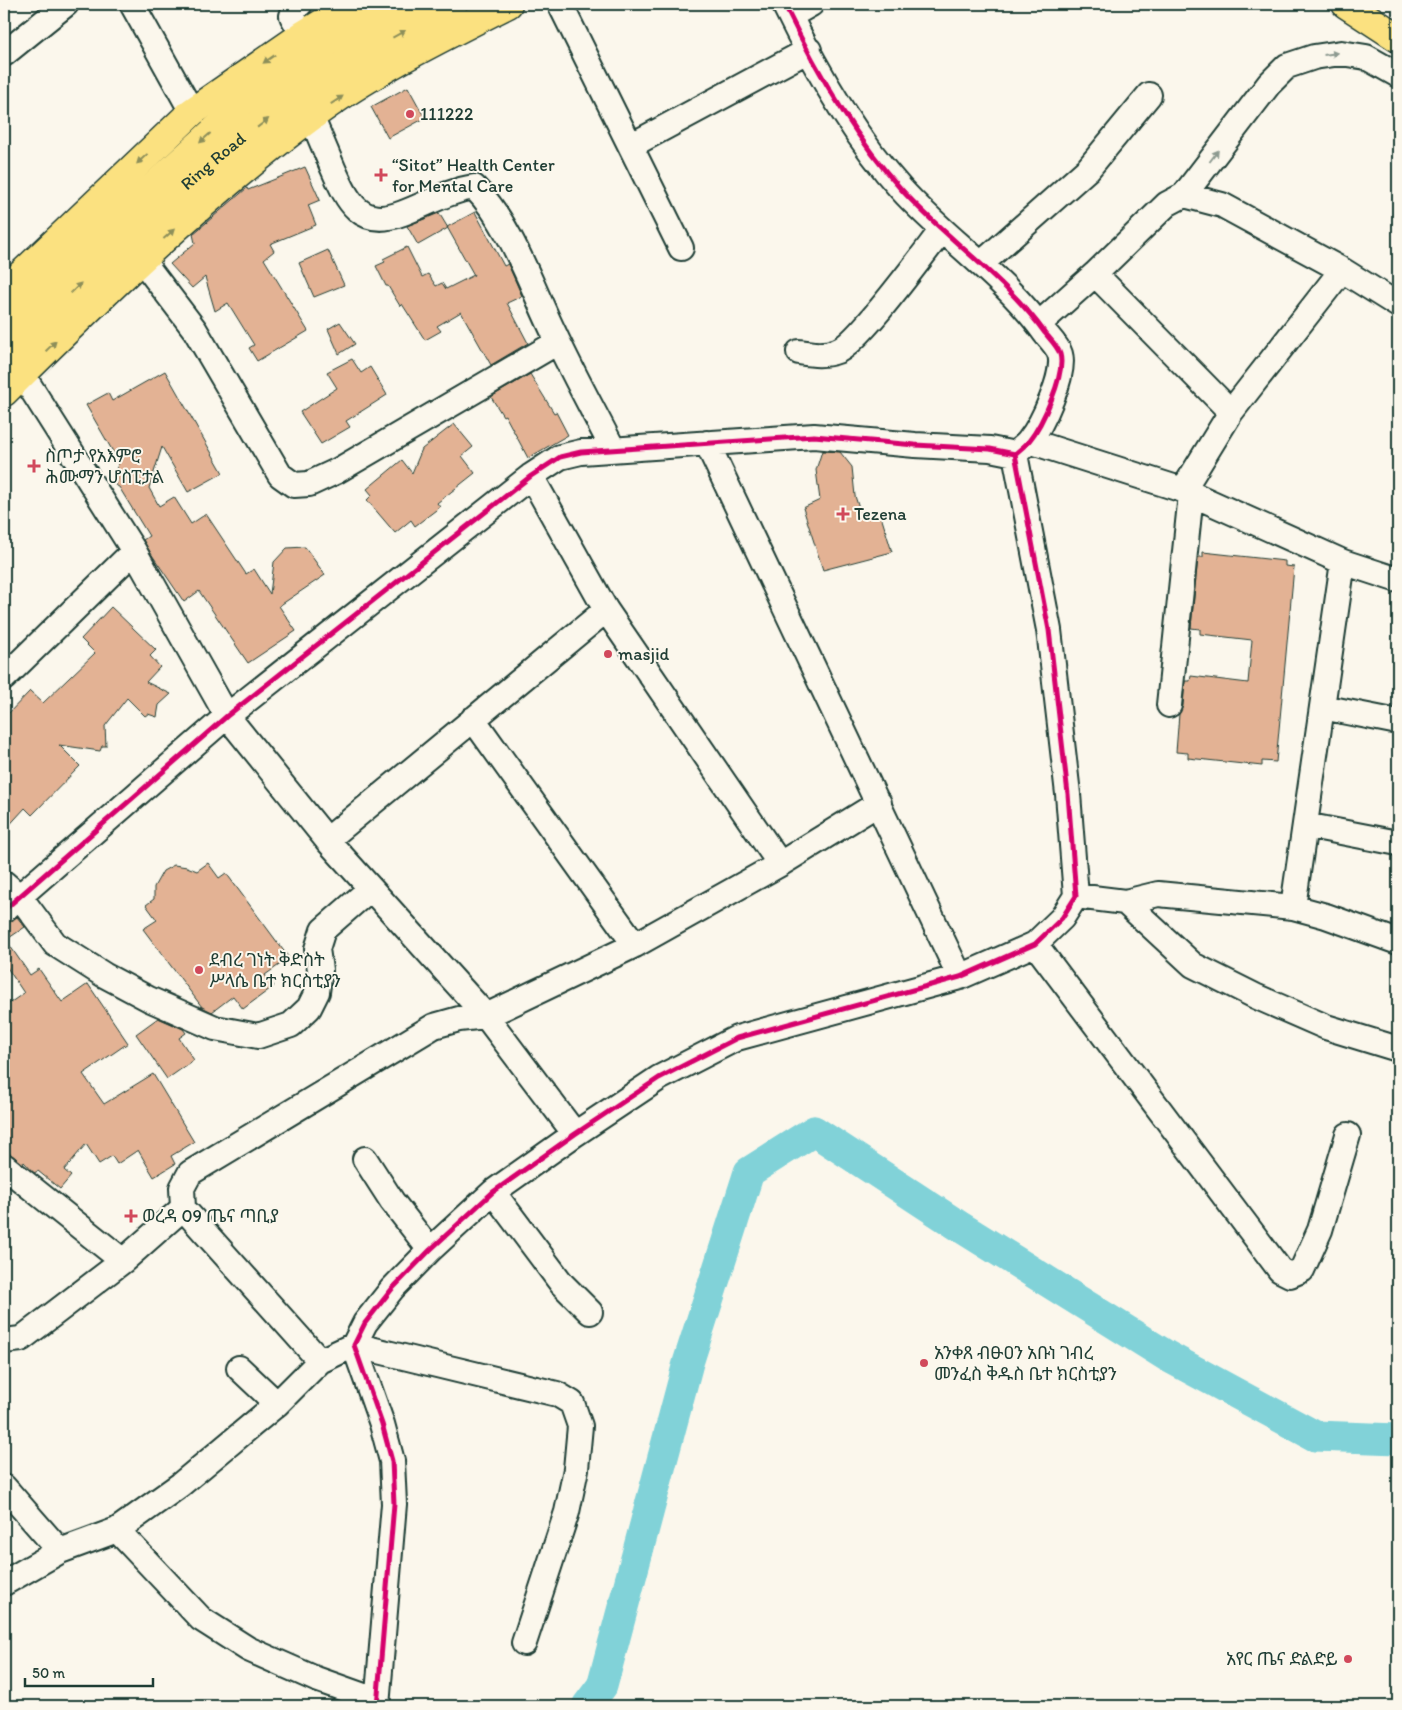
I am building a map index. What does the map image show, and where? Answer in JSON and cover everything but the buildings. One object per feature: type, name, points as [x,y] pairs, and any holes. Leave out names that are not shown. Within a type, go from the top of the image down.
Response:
[{"type":"main road","name":"Ring Road","points":[[4,328],[59,273],[239,108],[304,61],[404,4]]},
{"type":"main road","name":"Ring Road","points":[[10,375],[122,243],[221,155],[304,91],[344,65],[453,4]]},
{"type":"main road","points":[[10,375],[187,217],[311,116],[355,88],[508,4]]},
{"type":"main road","points":[[1346,4],[1398,38]]},
{"type":"main road","points":[[4,291],[192,112],[339,8]]},
{"type":"street","points":[[4,54],[66,4]]},
{"type":"street","points":[[132,4],[192,112]]},
{"type":"street","points":[[300,4],[294,10],[292,16],[303,35]]},
{"type":"street","points":[[560,4],[632,145],[681,248]]},
{"type":"street","points":[[4,1583],[60,1551],[117,1530],[180,1485],[277,1404],[320,1361],[354,1345],[365,1323],[392,1289],[430,1250],[493,1192],[659,1078],[737,1038],[960,977],[1035,944],[1062,918],[1076,896],[1068,794],[1049,630],[1022,448],[1046,410],[1062,370],[1060,353],[1039,324],[982,264],[942,230],[900,188],[850,123],[787,10],[811,4]]},
{"type":"street","points":[[632,145],[809,50]]},
{"type":"street","points":[[1039,324],[1095,274],[1167,204],[1184,195],[1269,84],[1287,66],[1314,56],[1341,53],[1366,57],[1398,75]]},
{"type":"street","points":[[982,264],[1088,169],[1149,96]]},
{"type":"street","points":[[311,116],[347,200],[363,214],[380,218],[401,214],[455,190],[474,187],[488,201],[507,232],[558,342],[613,448]]},
{"type":"street","points":[[1184,195],[1222,205],[1342,270],[1398,305]]},
{"type":"street","points":[[799,352],[818,355],[839,351],[860,334],[942,230]]},
{"type":"street","points":[[141,259],[195,330],[280,475],[294,485],[309,484],[337,471],[558,342]]},
{"type":"street","points":[[1169,705],[1187,492],[1231,412],[1342,270]]},
{"type":"street","points":[[1095,274],[1231,412]]},
{"type":"street","points":[[10,375],[134,552],[228,716],[327,840],[486,1016],[575,1134]]},
{"type":"street","points":[[370,889],[323,930],[317,949],[320,970],[317,992],[309,1008],[291,1025],[258,1036],[215,1028],[148,999],[104,975],[55,944],[9,897],[228,716],[531,476],[560,457],[613,448],[707,444],[814,436],[915,445],[990,449],[1022,448],[1187,492],[1343,562],[1398,580]]},
{"type":"street","points":[[707,444],[879,802],[960,977]]},
{"type":"street","points":[[531,476],[606,610],[780,864]]},
{"type":"street","points":[[4,678],[134,552]]},
{"type":"street","points":[[1293,907],[1343,562]]},
{"type":"street","points":[[327,840],[606,610]]},
{"type":"street","points":[[1322,707],[1398,722]]},
{"type":"street","points":[[473,719],[635,944]]},
{"type":"street","points":[[320,1361],[184,1208],[182,1188],[190,1174],[434,1026],[459,1019],[486,1016],[635,944],[780,864],[879,802]]},
{"type":"street","points":[[1305,825],[1398,843]]},
{"type":"street","points":[[1076,896],[1125,902],[1158,894],[1293,907],[1398,942]]},
{"type":"street","points":[[1125,902],[1193,965],[1255,996],[1326,1027],[1398,1049]]},
{"type":"street","points":[[1035,944],[1280,1270],[1290,1275],[1302,1270],[1320,1230],[1348,1135]]},
{"type":"street","points":[[365,1159],[392,1201],[430,1250]]},
{"type":"street","points":[[4,1166],[122,1261]]},
{"type":"street","points":[[493,1192],[562,1284],[590,1312]]},
{"type":"street","points":[[4,1341],[21,1340],[122,1261],[184,1208]]},
{"type":"street","points":[[354,1345],[558,1394],[572,1403],[580,1426],[576,1469],[567,1512],[524,1643]]},
{"type":"street","points":[[117,1530],[201,1619],[248,1649],[378,1704],[394,1504],[392,1462],[382,1424],[354,1345]]},
{"type":"street","points":[[240,1368],[277,1404]]},
{"type":"street","points":[[4,1487],[60,1551]]},
{"type":"waterway","points":[[587,1706],[602,1686],[688,1363],[749,1172],[814,1131],[959,1226],[1167,1356],[1315,1436],[1398,1439]]},
{"type":"cycle path","points":[[377,1706],[394,1504],[392,1461],[382,1424],[354,1345],[365,1323],[392,1289],[430,1250],[493,1192],[659,1078],[737,1038],[960,977],[1035,944],[1062,918],[1076,896],[1068,794],[1049,630],[1015,454],[1029,441],[1052,399],[1060,374],[1060,354],[1054,343],[1012,294],[918,207],[883,168],[836,101],[784,4]]},
{"type":"cycle path","points":[[4,910],[227,716],[531,476],[560,457],[581,452],[814,436],[915,445],[990,449],[1015,454]]},
{"type":"place","name":"111222","points":[[410,114]]},
{"type":"place","name":"“Sitot” Health Center for Mental Care","points":[[381,175]]},
{"type":"place","name":"ስጦታ የአእምሮ ሕሙማን ሆስፒታል","points":[[34,466]]},
{"type":"place","name":"Tezena","points":[[843,514]]},
{"type":"place","name":"masjid","points":[[608,654]]},
{"type":"place","name":"ደብረ ገነት ቅድስት ሥላሴ ቤተ ክርስቲያን","points":[[199,970]]},
{"type":"place","name":"ወረዳ 09 ጤና ጣቢያ","points":[[131,1216]]},
{"type":"place","name":"አንቀጸ ብፁዐን አቡነ ገብረ መንፈስ ቅዱስ ቤተ ክርስቲያን","points":[[924,1363]]},
{"type":"place","name":"አየር ጤና ድልድይ","points":[[1348,1659]]}]
